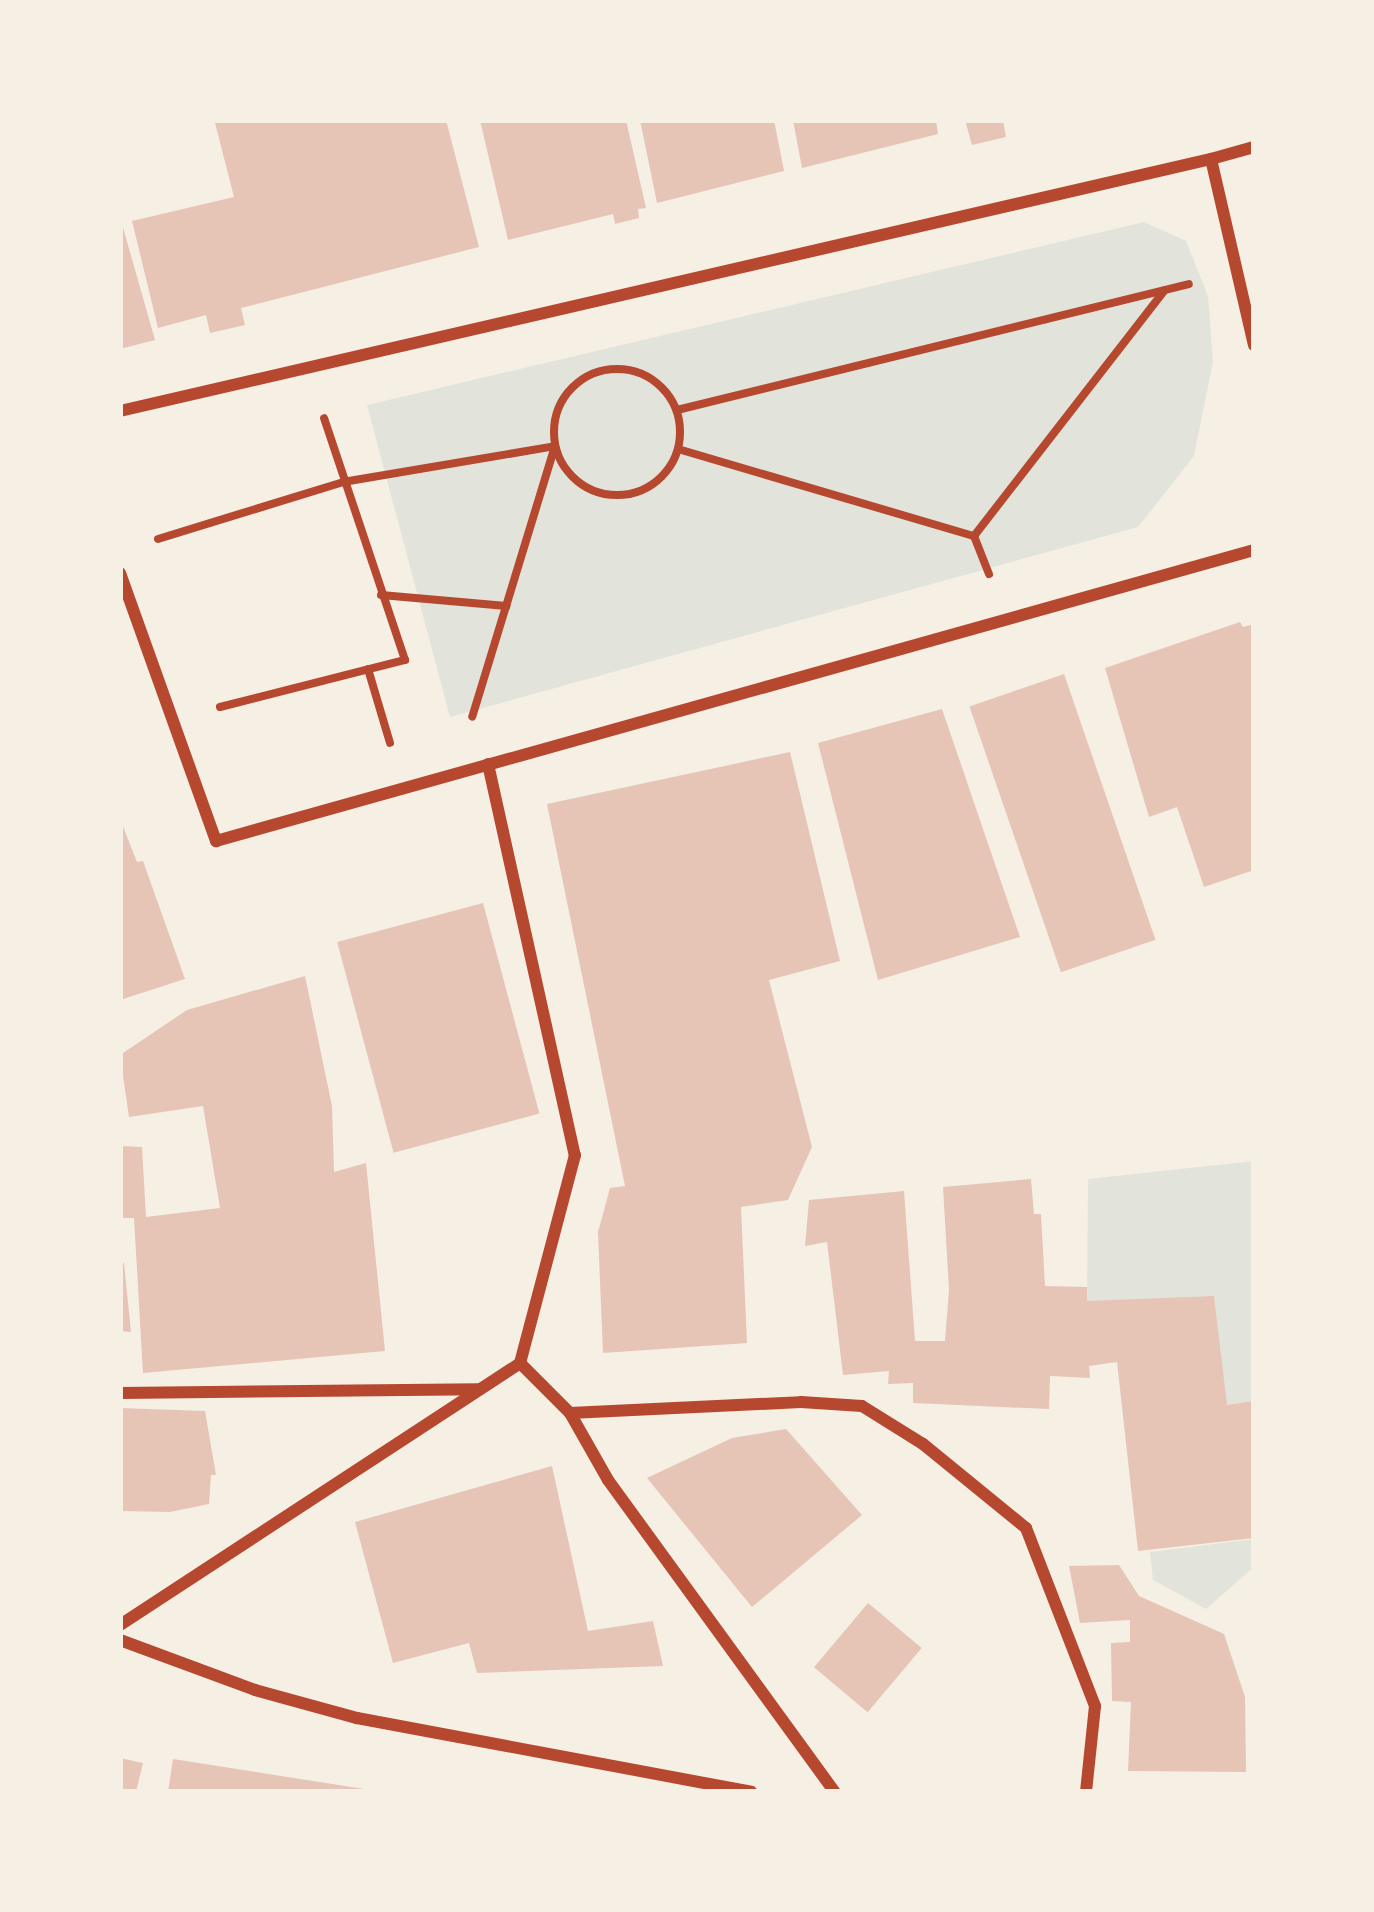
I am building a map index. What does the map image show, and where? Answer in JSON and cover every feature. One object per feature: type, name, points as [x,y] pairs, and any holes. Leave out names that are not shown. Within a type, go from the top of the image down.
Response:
[{"type":"street","points":[[120,411],[1254,147]]},
{"type":"street","points":[[1211,159],[1254,345]]},
{"type":"street","points":[[120,573],[216,841],[1254,550]]},
{"type":"street","points":[[120,1625],[520,1363],[575,1155],[488,764]]},
{"type":"street","points":[[520,1363],[570,1413],[608,1480],[836,1792]]},
{"type":"street","points":[[120,1393],[481,1389]]},
{"type":"street","points":[[570,1413],[801,1402],[862,1406],[923,1444],[1026,1528],[1095,1706],[1086,1792]]},
{"type":"street","points":[[120,1640],[255,1690],[358,1718],[751,1792]]},
{"type":"path","points":[[677,410],[1165,290],[974,536],[678,449]]},
{"type":"path","points":[[172,720],[405,661],[309,368]]},
{"type":"path","points":[[631,369],[650,377],[677,410],[678,449],[657,481],[620,495],[586,487],[568,472],[555,446],[553,433],[564,397],[597,371],[631,369]]},
{"type":"path","points":[[151,542],[344,482],[555,446]]},
{"type":"path","points":[[488,764],[470,711],[508,606],[555,446]]},
{"type":"path","points":[[381,596],[508,606]]},
{"type":"path","points":[[368,670],[405,788]]},
{"type":"shaded area","points":[[1144,222],[1186,241],[1208,296],[1213,362],[1194,456],[1138,527],[450,717],[367,405]]},
{"type":"shaded area","points":[[1254,1161],[1254,1420],[1252,1401],[1227,1405],[1087,1301],[1088,1179]]},
{"type":"shaded area","points":[[1254,1539],[1254,1567],[1206,1609],[1153,1580],[1150,1552]]},
{"type":"building","points":[[446,120],[479,247],[241,308],[245,325],[210,333],[206,315],[158,328],[132,221],[234,197],[215,123]]},
{"type":"building","points":[[480,120],[626,120],[646,208],[638,209],[639,218],[615,224],[613,214],[508,240]]},
{"type":"building","points":[[640,120],[774,120],[784,171],[657,203]]},
{"type":"building","points":[[793,120],[936,120],[938,134],[802,168]]},
{"type":"building","points":[[965,120],[1003,120],[1006,137],[972,145]]},
{"type":"building","points":[[120,217],[155,340],[120,349]]},
{"type":"building","points":[[1240,622],[1243,627],[1254,624],[1254,870],[1204,887],[1177,807],[1149,817],[1105,668]]},
{"type":"building","points":[[1064,674],[1155,940],[1061,972],[969,707]]},
{"type":"building","points":[[942,709],[1020,937],[878,980],[818,743]]},
{"type":"building","points":[[790,752],[840,961],[769,980],[812,1147],[788,1200],[741,1207],[747,1343],[603,1353],[598,1232],[610,1188],[625,1186],[547,804]]},
{"type":"building","points":[[120,819],[137,862],[143,861],[185,979],[120,1000]]},
{"type":"building","points":[[483,903],[539,1114],[394,1153],[337,942]]},
{"type":"building","points":[[305,976],[332,1106],[334,1172],[366,1163],[385,1351],[143,1373],[134,1218],[120,1218],[120,1146],[142,1147],[146,1217],[220,1208],[203,1106],[129,1117],[120,1055],[187,1010]]},
{"type":"building","points":[[1031,1179],[1034,1214],[1041,1214],[1045,1286],[1087,1287],[1087,1301],[1214,1296],[1227,1405],[1252,1401],[1254,1538],[1138,1551],[1117,1362],[1089,1366],[1090,1378],[1050,1376],[1049,1409],[913,1403],[913,1383],[888,1384],[889,1371],[843,1375],[827,1242],[805,1246],[809,1200],[904,1191],[915,1341],[945,1341],[949,1290],[943,1187]]},
{"type":"building","points":[[120,1262],[124,1263],[131,1332],[120,1331]]},
{"type":"building","points":[[120,1408],[205,1411],[216,1475],[211,1475],[209,1504],[170,1512],[120,1511]]},
{"type":"building","points":[[786,1429],[862,1515],[752,1607],[647,1478],[732,1438]]},
{"type":"building","points":[[552,1466],[588,1631],[653,1621],[663,1666],[477,1673],[469,1643],[393,1663],[355,1522]]},
{"type":"building","points":[[1119,1565],[1139,1596],[1224,1634],[1245,1697],[1246,1772],[1128,1771],[1131,1702],[1112,1701],[1111,1643],[1130,1642],[1130,1620],[1080,1623],[1069,1566]]},
{"type":"building","points":[[868,1603],[922,1648],[868,1712],[814,1667]]},
{"type":"building","points":[[120,1758],[143,1763],[136,1792],[120,1792]]},
{"type":"building","points":[[173,1759],[364,1789],[364,1792],[168,1792]]}]
